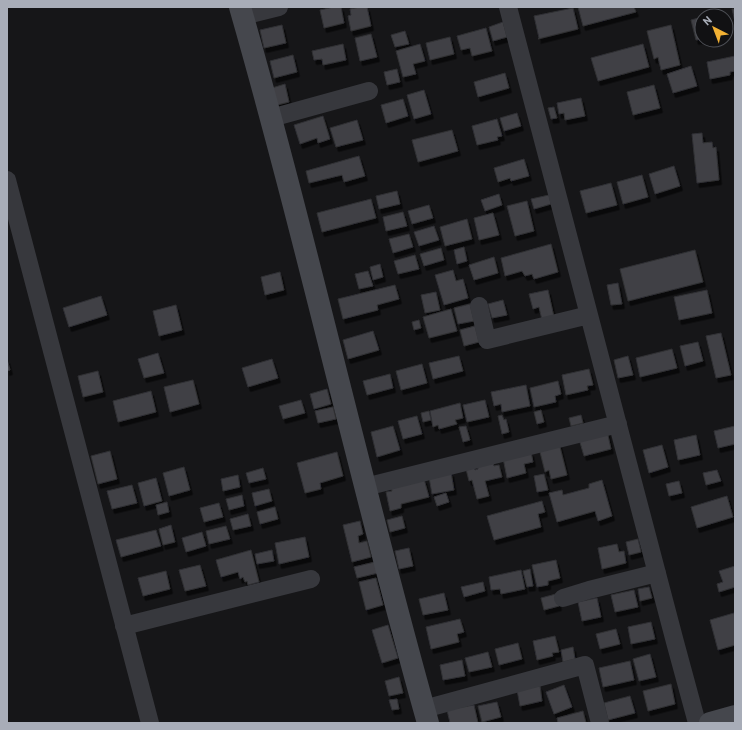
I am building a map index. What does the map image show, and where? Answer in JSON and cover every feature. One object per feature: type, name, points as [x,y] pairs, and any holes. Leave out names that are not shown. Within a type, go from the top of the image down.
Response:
[{"type":"street","points":[[279,7],[242,12],[271,118],[365,487],[426,716],[585,665],[600,723]]},
{"type":"street","points":[[508,7],[697,723]]},
{"type":"street","points":[[271,118],[369,91]]},
{"type":"street","points":[[7,180],[150,723]]},
{"type":"street","points":[[479,306],[487,340],[589,315]]},
{"type":"street","points":[[365,487],[618,424]]},
{"type":"street","points":[[563,598],[657,573]]},
{"type":"street","points":[[124,626],[311,579]]},
{"type":"street","points":[[710,723],[735,716]]},
{"type":"building","points":[[341,7],[344,23],[324,28],[320,10]]},
{"type":"building","points":[[367,7],[371,26],[351,31],[348,16],[351,15],[350,9]]},
{"type":"building","points":[[578,7],[634,7],[636,12],[583,26]]},
{"type":"building","points":[[573,8],[578,29],[538,39],[534,16]]},
{"type":"building","points":[[734,9],[735,9],[735,22],[734,18]]},
{"type":"building","points":[[694,19],[694,32],[691,20]]},
{"type":"building","points":[[503,22],[507,37],[493,41],[489,27]]},
{"type":"building","points":[[282,25],[286,43],[264,48],[260,30]]},
{"type":"building","points":[[671,25],[680,65],[661,70],[658,57],[654,59],[647,31]]},
{"type":"building","points":[[486,28],[492,51],[472,56],[470,48],[461,50],[457,36]]},
{"type":"building","points":[[405,31],[409,44],[395,47],[391,35]]},
{"type":"building","points":[[371,34],[377,57],[360,61],[355,38]]},
{"type":"building","points":[[450,37],[454,54],[430,60],[426,43]]},
{"type":"building","points":[[343,44],[346,60],[323,65],[322,59],[314,60],[312,51]]},
{"type":"building","points":[[420,44],[425,61],[413,64],[416,74],[403,77],[396,51]]},
{"type":"building","points":[[643,44],[649,67],[598,81],[591,58]]},
{"type":"building","points":[[293,55],[297,72],[274,78],[270,61]]},
{"type":"building","points":[[735,56],[735,71],[730,72],[730,75],[710,79],[707,62]]},
{"type":"building","points":[[691,66],[697,86],[673,93],[667,74]]},
{"type":"building","points":[[397,69],[400,82],[387,85],[384,72]]},
{"type":"building","points":[[505,73],[509,88],[478,97],[474,82]]},
{"type":"building","points":[[285,84],[289,102],[277,105],[272,88]]},
{"type":"building","points":[[654,85],[660,108],[633,115],[627,92]]},
{"type":"building","points":[[424,90],[431,114],[414,119],[407,95]]},
{"type":"building","points":[[581,98],[585,116],[565,120],[564,113],[559,114],[557,103]]},
{"type":"building","points":[[403,99],[408,116],[386,123],[381,105]]},
{"type":"building","points":[[554,107],[557,118],[551,119],[548,108]]},
{"type":"building","points":[[517,113],[521,126],[504,131],[500,118]]},
{"type":"building","points":[[323,116],[330,139],[318,143],[317,138],[300,144],[294,125]]},
{"type":"building","points":[[497,119],[502,136],[497,137],[498,140],[477,145],[472,126]]},
{"type":"building","points":[[357,120],[363,140],[336,147],[330,128]]},
{"type":"building","points":[[452,130],[458,151],[418,162],[412,140]]},
{"type":"building","points":[[702,133],[703,143],[712,142],[713,148],[716,147],[719,180],[697,183],[692,134]]},
{"type":"building","points":[[359,156],[365,176],[344,182],[342,175],[309,183],[306,171]]},
{"type":"building","points":[[524,159],[529,176],[511,181],[510,178],[498,182],[494,168]]},
{"type":"building","points":[[674,166],[680,186],[655,194],[649,174]]},
{"type":"building","points":[[642,175],[648,197],[623,204],[617,182]]},
{"type":"building","points":[[611,183],[617,205],[586,213],[580,191]]},
{"type":"building","points":[[397,191],[400,204],[379,209],[376,196]]},
{"type":"building","points":[[499,194],[502,205],[485,211],[481,200]]},
{"type":"building","points":[[549,195],[551,204],[534,209],[531,199]]},
{"type":"building","points":[[371,199],[376,218],[322,232],[317,213]]},
{"type":"building","points":[[527,201],[534,231],[515,236],[507,206]]},
{"type":"building","points":[[429,205],[433,218],[412,224],[408,211]]},
{"type":"building","points":[[403,212],[407,226],[386,231],[383,217]]},
{"type":"building","points":[[493,213],[499,235],[479,240],[474,218]]},
{"type":"building","points":[[467,219],[472,239],[445,246],[440,227]]},
{"type":"building","points":[[434,226],[439,240],[419,246],[414,232]]},
{"type":"building","points":[[409,234],[413,247],[393,253],[389,239]]},
{"type":"building","points":[[551,244],[558,272],[534,279],[532,274],[525,276],[522,271],[505,276],[501,258]]},
{"type":"building","points":[[464,247],[467,261],[457,264],[454,250]]},
{"type":"building","points":[[441,248],[444,260],[424,266],[420,254]]},
{"type":"building","points":[[695,250],[703,282],[628,301],[620,269]]},
{"type":"building","points":[[415,255],[419,269],[398,274],[394,261]]},
{"type":"building","points":[[494,257],[498,273],[474,280],[469,265]]},
{"type":"building","points":[[380,264],[383,277],[373,280],[370,267]]},
{"type":"building","points":[[453,270],[456,281],[463,279],[468,298],[444,305],[435,275]]},
{"type":"building","points":[[368,271],[373,286],[359,289],[355,274]]},
{"type":"building","points":[[280,272],[284,290],[265,295],[261,277]]},
{"type":"building","points":[[618,283],[622,304],[611,305],[607,285]]},
{"type":"building","points":[[395,285],[399,299],[377,305],[378,310],[343,319],[338,299]]},
{"type":"building","points":[[548,290],[554,317],[542,320],[539,307],[533,309],[529,294]]},
{"type":"building","points":[[707,290],[712,313],[679,320],[674,297]]},
{"type":"building","points":[[436,292],[440,310],[425,313],[421,295]]},
{"type":"building","points":[[101,296],[107,315],[69,327],[63,308]]},
{"type":"building","points":[[503,300],[507,315],[492,318],[488,304]]},
{"type":"building","points":[[470,304],[474,321],[458,324],[454,308]]},
{"type":"building","points":[[176,305],[182,330],[159,336],[153,311]]},
{"type":"building","points":[[451,309],[457,331],[429,338],[423,317]]},
{"type":"building","points":[[419,320],[421,328],[414,330],[412,322]]},
{"type":"building","points":[[475,326],[479,342],[464,346],[460,330]]},
{"type":"building","points":[[373,331],[379,350],[348,359],[343,340]]},
{"type":"building","points":[[721,333],[731,375],[716,378],[706,336]]},
{"type":"building","points":[[698,342],[703,361],[685,366],[680,346]]},
{"type":"building","points":[[672,349],[677,368],[640,377],[636,358]]},
{"type":"building","points":[[158,353],[164,373],[144,378],[138,359]]},
{"type":"building","points":[[459,356],[463,371],[433,379],[429,363]]},
{"type":"building","points":[[628,356],[633,375],[618,378],[614,360]]},
{"type":"building","points":[[7,359],[10,370],[7,371]]},
{"type":"building","points":[[272,359],[278,378],[248,387],[242,368]]},
{"type":"building","points":[[422,364],[427,383],[401,390],[396,371]]},
{"type":"building","points":[[589,369],[593,385],[587,386],[588,390],[566,395],[562,375]]},
{"type":"building","points":[[98,371],[103,392],[83,397],[78,376]]},
{"type":"building","points":[[390,374],[393,388],[367,395],[363,381]]},
{"type":"building","points":[[193,380],[199,404],[170,412],[164,387]]},
{"type":"building","points":[[558,381],[561,394],[555,396],[556,402],[534,407],[530,388]]},
{"type":"building","points":[[526,385],[530,406],[502,412],[501,404],[494,406],[491,392]]},
{"type":"building","points":[[327,389],[331,404],[314,409],[310,394]]},
{"type":"building","points":[[151,391],[156,412],[118,422],[113,401]]},
{"type":"building","points":[[301,400],[305,413],[283,419],[279,406]]},
{"type":"building","points":[[485,400],[489,417],[467,422],[463,405]]},
{"type":"building","points":[[460,403],[463,418],[455,420],[457,424],[439,429],[438,425],[433,427],[430,411]]},
{"type":"building","points":[[333,407],[336,419],[318,423],[315,411]]},
{"type":"building","points":[[541,410],[544,422],[537,424],[534,412]]},
{"type":"building","points":[[429,411],[431,420],[423,422],[421,413]]},
{"type":"building","points":[[502,415],[504,420],[506,419],[509,432],[502,434],[498,416]]},
{"type":"building","points":[[581,415],[583,423],[571,426],[569,418]]},
{"type":"building","points":[[417,416],[422,434],[403,439],[398,421]]},
{"type":"building","points":[[393,426],[400,450],[377,457],[371,432]]},
{"type":"building","points":[[466,426],[470,440],[463,442],[459,427]]},
{"type":"building","points":[[735,426],[735,444],[718,448],[714,431]]},
{"type":"building","points":[[607,431],[611,449],[584,456],[579,439]]},
{"type":"building","points":[[696,435],[700,455],[678,460],[674,440]]},
{"type":"building","points":[[559,443],[567,475],[551,479],[549,470],[545,472],[539,448]]},
{"type":"building","points":[[662,445],[668,467],[649,473],[643,450]]},
{"type":"building","points":[[110,451],[117,479],[98,484],[91,456]]},
{"type":"building","points":[[337,452],[343,476],[320,483],[321,489],[305,493],[297,463]]},
{"type":"building","points":[[531,452],[533,462],[524,464],[526,473],[507,478],[503,458]]},
{"type":"building","points":[[493,463],[494,466],[499,465],[502,477],[485,481],[489,496],[477,499],[472,480],[469,481],[466,469],[474,467],[475,470],[478,469],[478,466]]},
{"type":"building","points":[[184,467],[190,490],[169,496],[163,473]]},
{"type":"building","points":[[263,468],[266,479],[249,483],[246,473]]},
{"type":"building","points":[[717,470],[721,481],[706,485],[703,473]]},
{"type":"building","points":[[451,472],[454,490],[432,494],[429,477]]},
{"type":"building","points":[[544,474],[548,490],[537,492],[534,476]]},
{"type":"building","points":[[238,475],[240,487],[223,491],[221,479]]},
{"type":"building","points":[[156,478],[162,501],[144,506],[138,483]]},
{"type":"building","points":[[424,479],[429,497],[401,504],[401,508],[390,511],[386,492],[392,491],[391,487]]},
{"type":"building","points":[[602,480],[612,516],[598,521],[595,511],[557,522],[549,493],[562,490],[563,495],[589,488],[589,484]]},
{"type":"building","points":[[679,481],[682,493],[669,496],[666,484]]},
{"type":"building","points":[[132,485],[137,503],[112,509],[107,491]]},
{"type":"building","points":[[269,489],[272,501],[255,506],[252,493]]},
{"type":"building","points":[[446,493],[449,502],[437,506],[434,497]]},
{"type":"building","points":[[242,495],[244,506],[229,510],[226,499]]},
{"type":"building","points":[[727,496],[733,517],[697,528],[691,507]]},
{"type":"building","points":[[542,501],[545,512],[538,514],[541,527],[494,540],[487,516]]},
{"type":"building","points":[[167,502],[169,512],[158,515],[156,505]]},
{"type":"building","points":[[219,503],[223,517],[204,522],[200,508]]},
{"type":"building","points":[[275,507],[278,519],[260,524],[257,512]]},
{"type":"building","points":[[248,514],[251,526],[233,530],[230,519]]},
{"type":"building","points":[[402,516],[405,528],[390,532],[387,520]]},
{"type":"building","points":[[360,521],[363,534],[358,536],[359,543],[367,541],[371,557],[352,562],[343,525]]},
{"type":"building","points":[[171,525],[175,542],[163,545],[159,529]]},
{"type":"building","points":[[226,526],[230,539],[209,544],[206,531]]},
{"type":"building","points":[[156,530],[161,546],[121,557],[116,540]]},
{"type":"building","points":[[202,532],[206,546],[186,552],[182,538]]},
{"type":"building","points":[[305,537],[309,557],[279,564],[275,543]]},
{"type":"building","points":[[638,539],[641,552],[629,555],[626,542]]},
{"type":"building","points":[[617,544],[619,552],[624,551],[626,563],[602,569],[598,548]]},
{"type":"building","points":[[409,548],[413,566],[399,569],[395,551]]},
{"type":"building","points":[[251,550],[259,582],[248,585],[247,581],[245,582],[243,577],[240,579],[238,572],[221,577],[216,560]]},
{"type":"building","points":[[272,550],[274,561],[257,564],[255,554]]},
{"type":"building","points":[[556,560],[560,578],[548,581],[548,585],[537,587],[532,565]]},
{"type":"building","points":[[375,562],[378,573],[357,578],[354,567]]},
{"type":"building","points":[[200,565],[206,586],[185,591],[179,570]]},
{"type":"building","points":[[735,566],[735,587],[719,592],[717,584],[723,582],[719,571]]},
{"type":"building","points":[[530,569],[533,586],[527,587],[523,571]]},
{"type":"building","points":[[521,570],[525,589],[501,594],[500,589],[491,590],[489,577]]},
{"type":"building","points":[[166,571],[170,589],[143,596],[138,578]]},
{"type":"building","points":[[376,578],[383,605],[366,610],[359,582]]},
{"type":"building","points":[[483,582],[485,591],[464,597],[461,587]]},
{"type":"building","points":[[649,587],[652,598],[640,601],[638,589]]},
{"type":"building","points":[[634,590],[638,607],[615,612],[611,595]]},
{"type":"building","points":[[444,593],[448,610],[423,615],[419,599]]},
{"type":"building","points":[[556,594],[559,606],[544,610],[541,598]]},
{"type":"building","points":[[597,598],[601,617],[582,621],[578,602]]},
{"type":"building","points":[[734,613],[735,645],[718,650],[710,620]]},
{"type":"building","points":[[460,619],[464,632],[457,634],[459,642],[431,649],[426,627]]},
{"type":"building","points":[[651,622],[655,639],[631,644],[628,627]]},
{"type":"building","points":[[388,625],[398,658],[382,663],[372,630]]},
{"type":"building","points":[[616,629],[620,644],[600,649],[596,634]]},
{"type":"building","points":[[555,636],[559,652],[552,653],[553,656],[537,660],[533,641]]},
{"type":"building","points":[[518,643],[522,659],[499,665],[495,649]]},
{"type":"building","points":[[573,647],[575,659],[563,662],[561,650]]},
{"type":"building","points":[[488,652],[492,667],[469,672],[465,658]]},
{"type":"building","points":[[650,654],[656,677],[639,681],[633,659]]},
{"type":"building","points":[[462,660],[465,676],[443,680],[440,665]]},
{"type":"building","points":[[630,661],[634,680],[603,687],[599,668]]},
{"type":"building","points":[[399,677],[403,693],[389,696],[385,681]]},
{"type":"building","points":[[671,684],[675,704],[648,711],[643,691]]},
{"type":"building","points":[[564,685],[572,707],[554,714],[546,692]]},
{"type":"building","points":[[540,686],[542,701],[520,706],[517,690]]},
{"type":"building","points":[[630,696],[635,713],[608,720],[604,703]]},
{"type":"building","points":[[397,699],[399,709],[392,710],[389,700]]},
{"type":"building","points":[[497,702],[501,717],[482,722],[478,706]]},
{"type":"building","points":[[474,705],[478,723],[450,723],[447,710]]},
{"type":"building","points":[[583,711],[586,723],[558,723],[557,718]]}]
